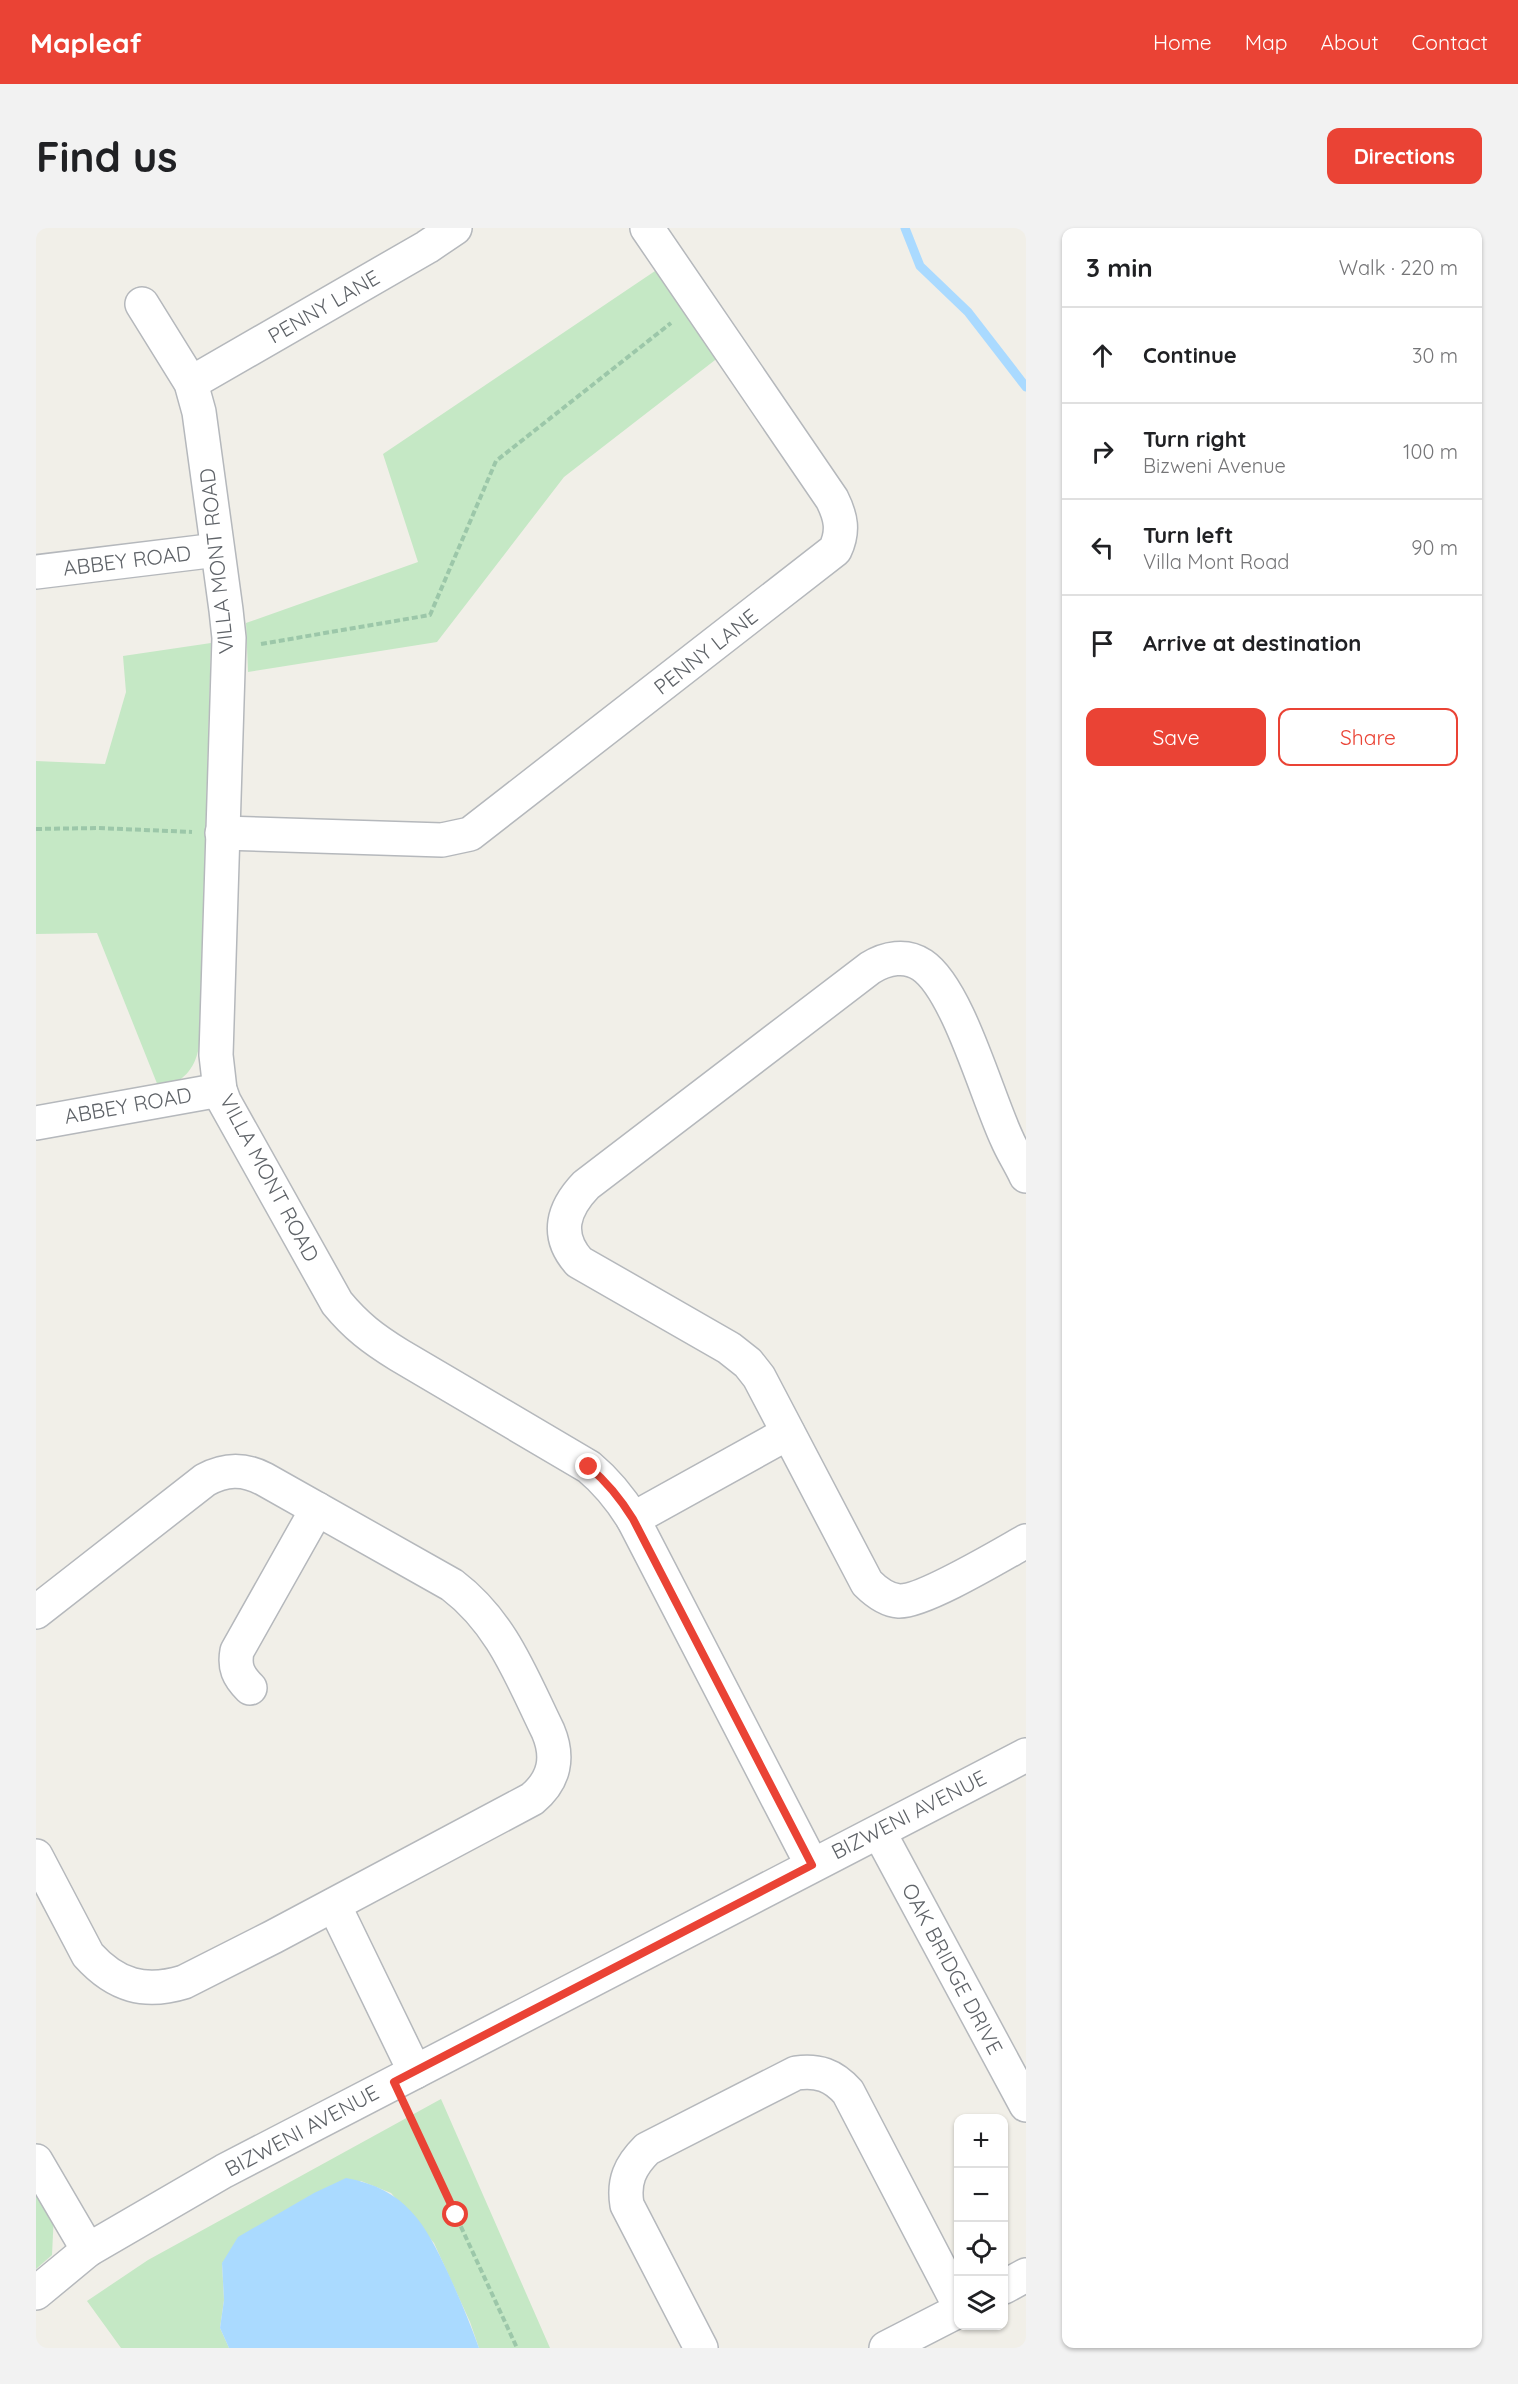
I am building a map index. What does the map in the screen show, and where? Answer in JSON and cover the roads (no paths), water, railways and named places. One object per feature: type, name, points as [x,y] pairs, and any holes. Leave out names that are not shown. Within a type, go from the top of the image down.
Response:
[{"type":"street","name":"PENNY LANE","points":[[191,383],[427,248],[455,228]]},
{"type":"street","name":"PENNY LANE","points":[[222,833],[442,840],[470,834],[835,550],[842,528],[840,515],[832,499],[647,228]]},
{"type":"street","name":"VILLA MONT ROAD","points":[[142,304],[191,383],[199,412],[226,610],[229,650],[216,1055],[220,1090],[224,1101],[336,1303],[352,1321],[368,1335],[589,1467],[616,1493],[633,1519],[812,1865]]},
{"type":"street","name":"ABBEY ROAD","points":[[36,572],[217,550]]},
{"type":"street","points":[[1026,1176],[1006,1138],[952,1002],[934,975],[922,965],[914,961],[892,958],[870,968],[586,1185],[574,1198],[566,1212],[565,1226],[571,1252],[579,1262],[739,1355],[759,1377],[867,1583],[877,1592],[888,1599],[898,1601],[920,1597],[1026,1541]]},
{"type":"street","name":"ABBEY ROAD","points":[[36,1123],[220,1090]]},
{"type":"street","points":[[633,1519],[788,1432]]},
{"type":"street","points":[[36,1612],[214,1475],[234,1470],[254,1474],[452,1586],[471,1600],[500,1636],[554,1744],[555,1760],[553,1774],[547,1784],[532,1799],[184,1982],[152,1988],[136,1986],[109,1975],[88,1955],[36,1856]]},
{"type":"street","points":[[250,1688],[237,1673],[235,1662],[237,1651],[317,1509]]},
{"type":"street","name":"BIZWENI AVENUE","points":[[36,2293],[88,2250],[224,2171],[1026,1755]]},
{"type":"street","name":"OAK BRIDGE DRIVE","points":[[879,1832],[1026,2105]]},
{"type":"street","points":[[334,1905],[405,2077]]},
{"type":"street","points":[[701,2348],[627,2205],[625,2194],[629,2171],[636,2159],[647,2149],[802,2072],[819,2072],[830,2076],[848,2092],[954,2295]]},
{"type":"street","points":[[36,2160],[88,2250]]},
{"type":"street","points":[[1008,2285],[1026,2275]]},
{"type":"street","points":[[886,2348],[954,2313]]},
{"type":"water","points":[[346,2178],[384,2190],[399,2200],[422,2224],[449,2275],[479,2348],[229,2348],[220,2328],[224,2300],[222,2263],[238,2237],[314,2193]]},
{"type":"waterway","points":[[905,228],[920,266],[968,312],[1026,387]]}]
